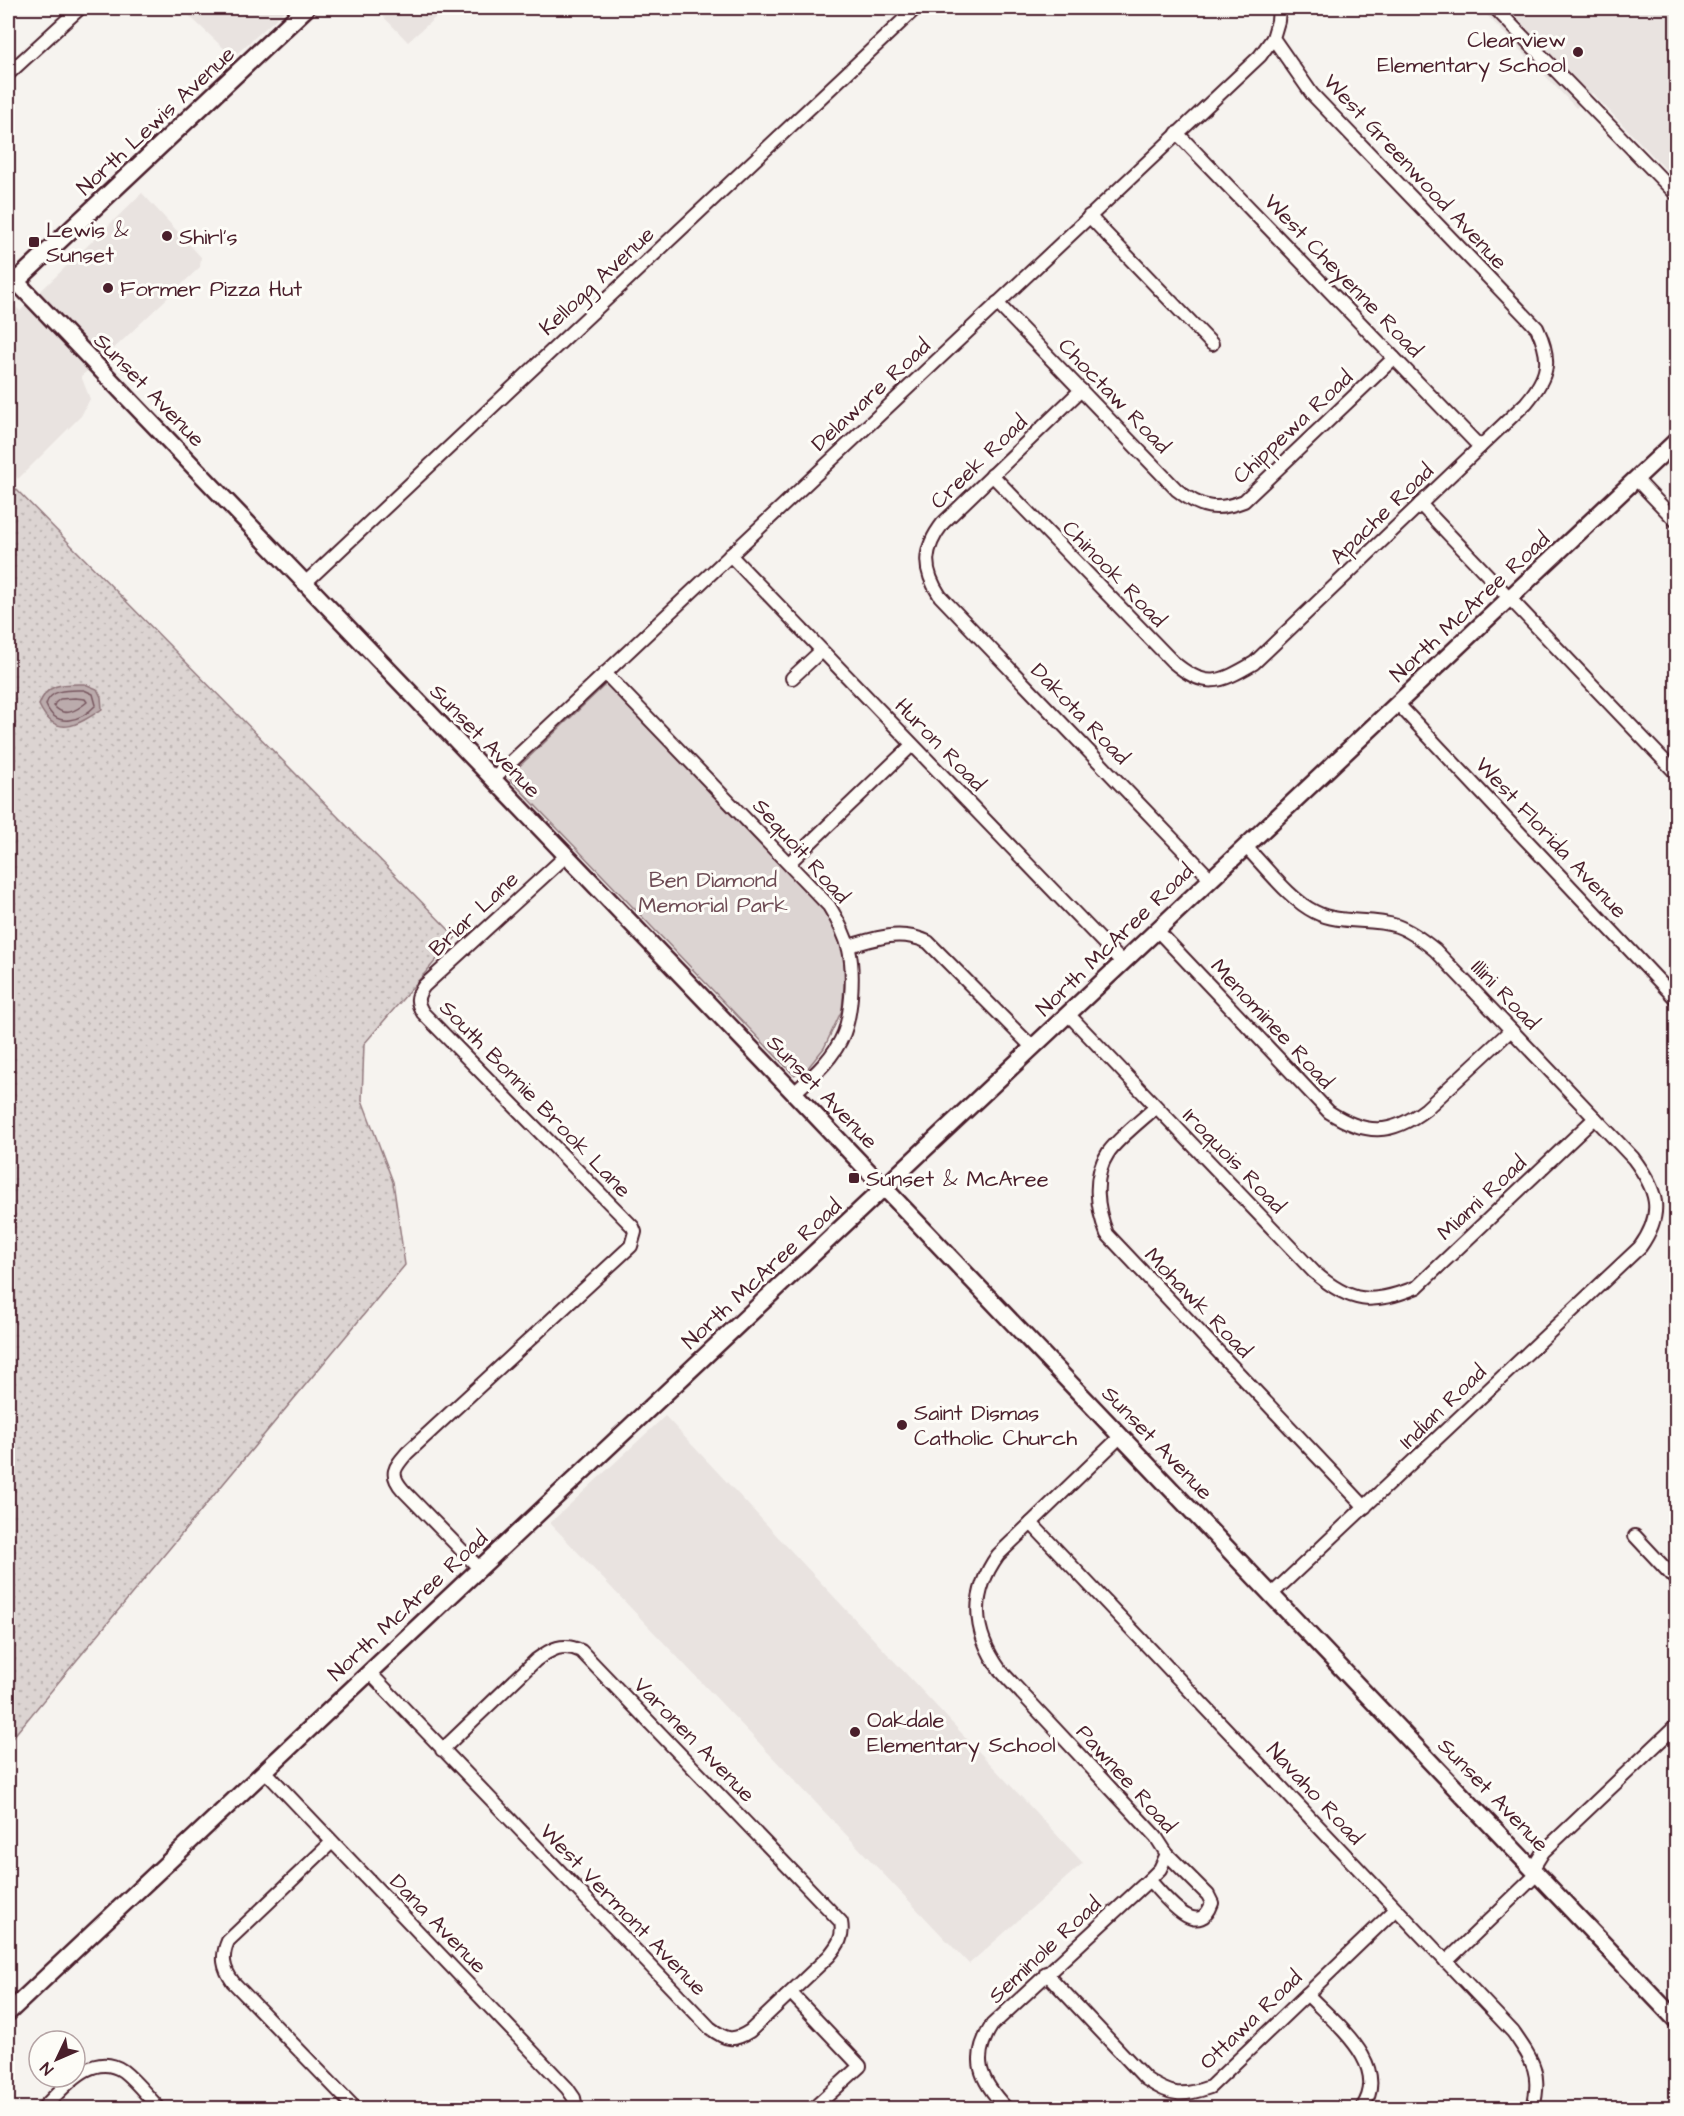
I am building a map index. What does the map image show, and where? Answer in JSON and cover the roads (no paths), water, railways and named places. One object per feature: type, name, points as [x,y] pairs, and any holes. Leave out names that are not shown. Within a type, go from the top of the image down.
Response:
[{"type":"main road","name":"North Lewis Avenue","points":[[10,281],[306,8]]},
{"type":"street","points":[[8,74],[80,8]]},
{"type":"street","name":"Kellogg Avenue","points":[[304,583],[916,8]]},
{"type":"street","points":[[1273,38],[1279,8]]},
{"type":"street","points":[[1495,8],[1677,194]]},
{"type":"street","name":"Delaware Road","points":[[493,779],[1260,56],[1273,38]]},
{"type":"street","name":"West Greenwood Avenue","points":[[1273,38],[1312,94],[1537,328],[1546,355]]},
{"type":"street","name":"West Cheyenne Road","points":[[1178,133],[1480,447]]},
{"type":"street","points":[[1089,216],[1212,344]]},
{"type":"street","name":"Sunset Avenue","points":[[10,281],[794,1093],[1677,2020]]},
{"type":"street","name":"Choctaw Road","points":[[997,303],[1177,490],[1192,501],[1210,507]]},
{"type":"street","name":"Apache Road","points":[[1219,681],[1254,663],[1526,403],[1540,387],[1545,372],[1546,355]]},
{"type":"street","name":"Chippewa Road","points":[[1210,507],[1227,508],[1244,501],[1394,358]]},
{"type":"street","name":"Creek Road","points":[[927,574],[929,546],[934,534],[943,523],[1081,390]]},
{"type":"street","name":"North McAree Road","points":[[8,2013],[885,1188],[1210,878],[1677,441]]},
{"type":"street","name":"Chinook Road","points":[[992,475],[1172,662],[1184,672],[1198,679],[1219,681]]},
{"type":"street","points":[[1636,479],[1677,521]]},
{"type":"street","points":[[1420,504],[1677,773]]},
{"type":"street","name":"Huron Road","points":[[730,555],[1122,962]]},
{"type":"street","name":"Dakota Road","points":[[927,574],[940,596],[1210,878]]},
{"type":"street","points":[[792,678],[821,651]]},
{"type":"street","name":"Sequoit Road","points":[[605,673],[789,863],[829,906],[842,927],[852,961],[852,987],[844,1033],[818,1071],[794,1093]]},
{"type":"street","name":"West Florida Avenue","points":[[1398,704],[1677,999]]},
{"type":"street","points":[[789,863],[912,745]]},
{"type":"street","name":"Illini Road","points":[[1245,846],[1291,894],[1314,912],[1333,919],[1397,926],[1419,937],[1435,950],[1633,1158],[1652,1186],[1655,1199],[1653,1223],[1640,1247]]},
{"type":"street","name":"Briar Lane","points":[[418,1006],[418,995],[424,986],[566,856]]},
{"type":"street","name":"Menominee Road","points":[[1157,930],[1329,1112],[1348,1124],[1369,1130],[1390,1128],[1412,1120],[1511,1030]]},
{"type":"street","points":[[849,946],[885,936],[899,935],[913,935],[928,942],[1033,1048]]},
{"type":"street","name":"South Bonnie Brook Lane","points":[[418,1006],[635,1232],[631,1246],[428,1433],[397,1464],[393,1472],[395,1482],[479,1568]]},
{"type":"street","name":"Iroquois Road","points":[[1068,1014],[1314,1272],[1332,1287],[1355,1297],[1375,1300],[1391,1298]]},
{"type":"street","name":"Mohawk Road","points":[[1156,1107],[1108,1152],[1102,1168],[1098,1202],[1101,1220],[1107,1234],[1365,1508]]},
{"type":"street","name":"Miami Road","points":[[1391,1298],[1417,1287],[1595,1118]]},
{"type":"street","name":"Indian Road","points":[[1272,1594],[1640,1247]]},
{"type":"street","points":[[1031,1523],[1121,1436]]},
{"type":"street","name":"Pawnee Road","points":[[1031,1523],[998,1555],[986,1571],[980,1592],[978,1614],[987,1652],[1000,1670],[1156,1837],[1167,1854],[1208,1895],[1212,1903],[1209,1912],[1193,1919],[1181,1913],[1149,1880]]},
{"type":"street","name":"Navaho Road","points":[[1031,1523],[1513,2032],[1532,2062],[1538,2090],[1533,2109]]},
{"type":"street","points":[[1635,1536],[1677,1580]]},
{"type":"street","name":"Varonen Avenue","points":[[442,1750],[536,1660],[550,1650],[560,1646],[573,1646],[581,1651],[841,1922],[843,1932],[840,1943],[791,1993]]},
{"type":"street","name":"West Vermont Avenue","points":[[369,1672],[702,2020],[720,2036],[730,2039],[739,2038],[750,2031],[791,1993]]},
{"type":"street","points":[[1446,1962],[1536,1870],[1543,1852],[1677,1726]]},
{"type":"street","name":"Dana Avenue","points":[[265,1771],[567,2088],[574,2098],[576,2109]]},
{"type":"street","points":[[332,1842],[228,1941],[224,1950],[223,1962],[234,1982],[355,2109]]},
{"type":"street","name":"Seminole Road","points":[[1006,2109],[987,2087],[981,2071],[979,2057],[982,2040],[992,2025],[1046,1973],[1160,1869],[1167,1854]]},
{"type":"street","name":"Ottawa Road","points":[[1046,1973],[1146,2079],[1162,2090],[1177,2094],[1192,2094],[1210,2087],[1396,1909]]},
{"type":"street","points":[[791,1993],[860,2066],[814,2109]]},
{"type":"street","points":[[1307,1994],[1357,2046],[1367,2060],[1370,2088],[1362,2109]]},
{"type":"street","points":[[43,2109],[89,2067],[103,2063],[125,2073],[159,2109]]},
{"type":"water","points":[[85,684],[97,689],[101,697],[102,709],[84,720],[67,726],[59,726],[45,716],[39,705],[42,697],[52,688]]},
{"type":"place","name":"Clearview Elementary School","points":[[1578,52]]},
{"type":"place","name":"Shirl's","points":[[167,236]]},
{"type":"place","name":"Lewis & Sunset","points":[[34,242]]},
{"type":"place","name":"Former Pizza Hut","points":[[108,288]]},
{"type":"place","name":"Sunset & McAree","points":[[854,1178]]},
{"type":"place","name":"Saint Dismas Catholic Church","points":[[902,1425]]},
{"type":"place","name":"Oakdale Elementary School","points":[[855,1732]]},
{"type":"park label","name":"Ben Diamond Memorial Park","points":[[713,892]]}]
